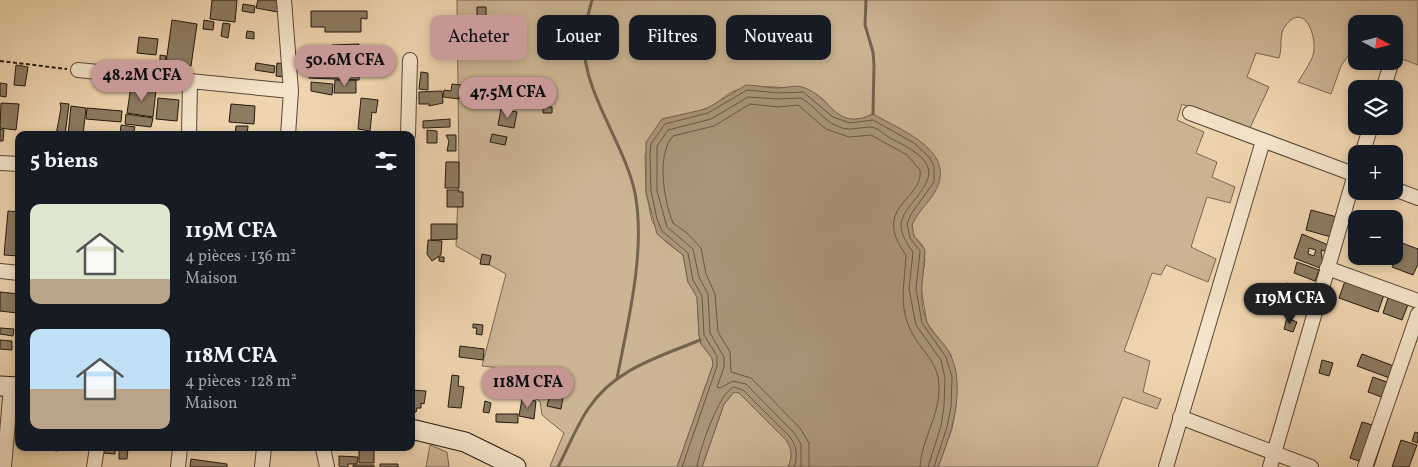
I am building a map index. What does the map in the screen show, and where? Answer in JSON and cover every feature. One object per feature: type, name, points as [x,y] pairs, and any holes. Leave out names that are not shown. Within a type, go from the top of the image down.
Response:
[{"type":"street","points":[[284,0],[291,91],[288,131]]},
{"type":"street","points":[[408,131],[410,60]]},
{"type":"street","points":[[78,70],[291,91]]},
{"type":"street","points":[[189,131],[190,82]]},
{"type":"street","points":[[1190,113],[1348,171]]},
{"type":"street","points":[[1166,467],[1263,141]]},
{"type":"street","points":[[0,163],[15,164]]},
{"type":"street","points":[[1403,192],[1418,198]]},
{"type":"street","points":[[1272,460],[1348,200]]},
{"type":"street","points":[[1327,268],[1418,301]]},
{"type":"street","points":[[0,271],[15,273]]},
{"type":"street","points":[[1365,467],[1418,314]]},
{"type":"street","points":[[4,467],[10,387]]},
{"type":"street","points":[[1180,417],[1272,460],[1311,467]]},
{"type":"street","points":[[415,430],[465,442],[516,467]]},
{"type":"street","points":[[94,467],[97,451]]},
{"type":"street","points":[[178,467],[180,451]]},
{"type":"street","points":[[262,467],[264,451]]},
{"type":"street","points":[[324,451],[327,467]]},
{"type":"path","points":[[0,61],[78,70]]},
{"type":"shaded area","points":[[457,0],[1418,0],[1418,65],[1403,59],[1403,15],[1348,15],[1348,56],[1341,66],[1331,94],[1298,82],[1310,62],[1314,48],[1312,32],[1304,19],[1299,17],[1293,19],[1284,29],[1281,36],[1279,58],[1256,53],[1247,77],[1269,87],[1249,130],[1182,104],[1177,120],[1204,132],[1196,153],[1217,162],[1212,177],[1235,187],[1230,203],[1207,197],[1191,247],[1216,259],[1208,282],[1166,265],[1161,275],[1152,273],[1124,351],[1150,361],[1143,392],[1161,399],[1157,409],[1123,397],[1097,467],[938,467],[952,429],[956,407],[951,355],[927,323],[921,288],[925,260],[923,246],[914,236],[912,225],[916,216],[935,191],[907,133],[873,114],[860,119],[849,119],[841,116],[824,100],[810,92],[773,87],[754,87],[737,90],[707,108],[662,119],[645,155],[646,192],[652,221],[666,242],[683,255],[688,282],[697,297],[701,344],[712,358],[713,365],[677,467],[552,467],[550,466],[564,433],[542,415],[540,401],[514,389],[510,369],[482,366],[506,274],[456,246],[459,174],[458,60],[527,60],[527,15],[457,15]]},
{"type":"shaded area","points":[[734,392],[739,393],[786,440],[790,446],[791,453],[788,467],[702,467],[724,404]]},
{"type":"shaded area","points":[[430,445],[447,452],[449,467],[426,467]]},
{"type":"water","points":[[746,85],[774,88],[802,87],[814,93],[842,116],[851,119],[873,114],[919,140],[937,159],[940,170],[937,189],[912,225],[914,236],[925,250],[922,286],[924,313],[929,326],[951,356],[957,383],[957,397],[952,426],[938,467],[788,467],[791,453],[790,446],[786,440],[739,393],[734,392],[724,404],[702,467],[677,467],[713,365],[712,358],[701,344],[697,297],[688,282],[683,255],[657,234],[646,192],[646,142],[662,119],[706,109]]},
{"type":"building","points":[[212,0],[237,0],[235,22],[210,19]]},
{"type":"building","points":[[258,0],[285,0],[283,13],[256,8]]},
{"type":"building","points":[[243,4],[255,6],[254,13],[242,11]]},
{"type":"building","points":[[477,7],[486,7],[486,15],[477,15]]},
{"type":"building","points":[[311,11],[367,11],[367,19],[361,18],[361,32],[325,32],[325,27],[311,27]]},
{"type":"building","points":[[172,20],[197,24],[191,66],[166,63]]},
{"type":"building","points":[[204,20],[214,22],[213,30],[203,29]]},
{"type":"building","points":[[223,23],[230,24],[228,38],[221,36]]},
{"type":"building","points":[[247,31],[254,32],[254,39],[246,38]]},
{"type":"building","points":[[139,37],[158,39],[156,55],[137,53]]},
{"type":"building","points":[[359,44],[359,57],[332,57],[332,45]]},
{"type":"building","points":[[160,55],[166,56],[165,63],[160,63]]},
{"type":"building","points":[[310,58],[360,59],[359,80],[309,78]]},
{"type":"building","points":[[256,63],[275,66],[274,73],[255,70]]},
{"type":"building","points":[[277,63],[286,64],[283,77],[276,76]]},
{"type":"building","points":[[16,65],[28,67],[25,86],[14,85]]},
{"type":"building","points":[[421,72],[428,73],[428,90],[419,89]]},
{"type":"building","points":[[335,80],[356,80],[356,93],[334,93]]},
{"type":"building","points":[[311,82],[333,84],[332,95],[311,91]]},
{"type":"building","points":[[0,83],[7,84],[6,97],[0,96]]},
{"type":"building","points":[[452,84],[461,85],[459,99],[443,97],[444,90],[451,91]]},
{"type":"building","points":[[131,86],[156,90],[153,117],[127,113]]},
{"type":"building","points":[[442,91],[443,103],[429,106],[429,104],[419,104],[419,92]]},
{"type":"building","points":[[158,98],[179,100],[177,121],[156,119]]},
{"type":"building","points":[[361,98],[378,100],[376,113],[372,112],[370,131],[358,129]]},
{"type":"building","points":[[1,103],[19,104],[16,130],[0,128]]},
{"type":"building","points":[[60,103],[69,104],[66,131],[57,131],[61,108]]},
{"type":"building","points":[[231,104],[255,106],[254,124],[229,122]]},
{"type":"building","points":[[71,106],[86,108],[83,131],[68,131]]},
{"type":"building","points":[[543,107],[552,107],[552,113],[543,113]]},
{"type":"building","points":[[87,108],[122,111],[121,122],[86,119]]},
{"type":"building","points":[[501,109],[517,112],[514,128],[498,125]]},
{"type":"building","points":[[126,114],[153,118],[151,127],[125,124]]},
{"type":"building","points":[[450,119],[450,127],[423,128],[423,121]]},
{"type":"building","points":[[121,125],[135,127],[134,131],[120,131]]},
{"type":"building","points":[[236,126],[248,126],[247,131],[235,131]]},
{"type":"building","points":[[0,129],[4,130],[3,141],[0,141]]},
{"type":"building","points":[[427,130],[437,131],[437,143],[427,143]]},
{"type":"building","points":[[492,134],[507,137],[505,145],[490,142]]},
{"type":"building","points":[[446,135],[456,135],[456,151],[447,151],[449,141]]},
{"type":"building","points":[[446,162],[459,162],[459,188],[445,188]]},
{"type":"building","points":[[447,190],[463,192],[463,207],[447,207]]},
{"type":"building","points":[[1311,210],[1348,220],[1342,240],[1306,230]]},
{"type":"building","points":[[8,211],[15,212],[15,256],[4,255]]},
{"type":"building","points":[[431,224],[457,224],[457,239],[431,240]]},
{"type":"building","points":[[1302,234],[1333,247],[1331,253],[1321,250],[1322,259],[1328,261],[1325,270],[1294,258]],"holes":[[[1309,248],[1316,250],[1314,256],[1308,254]]]},
{"type":"building","points":[[428,240],[442,241],[441,255],[432,261],[427,254]]},
{"type":"building","points":[[1403,243],[1418,249],[1418,264],[1413,275],[1392,267],[1393,265],[1403,265]]},
{"type":"building","points":[[482,254],[491,256],[489,265],[480,264]]},
{"type":"building","points":[[439,257],[444,257],[444,262],[439,261]]},
{"type":"building","points":[[1297,262],[1319,270],[1315,281],[1294,273]]},
{"type":"building","points":[[1346,278],[1385,292],[1378,312],[1339,298]]},
{"type":"building","points":[[1287,283],[1311,290],[1307,302],[1319,306],[1316,315],[1281,303]]},
{"type":"building","points":[[0,292],[15,294],[15,313],[0,311]]},
{"type":"building","points":[[1389,295],[1409,302],[1402,320],[1383,313]]},
{"type":"building","points":[[1287,318],[1297,322],[1293,332],[1284,329]]},
{"type":"building","points":[[473,324],[483,325],[482,335],[476,334],[477,328],[473,328]]},
{"type":"building","points":[[0,328],[14,329],[13,336],[0,334]]},
{"type":"building","points":[[0,340],[12,341],[12,350],[0,349]]},
{"type":"building","points":[[460,346],[484,349],[483,360],[459,357]]},
{"type":"building","points":[[1362,354],[1399,368],[1395,380],[1357,366]]},
{"type":"building","points":[[1322,360],[1333,363],[1329,376],[1319,373]]},
{"type":"building","points":[[452,375],[459,376],[458,386],[464,387],[461,408],[448,407]]},
{"type":"building","points":[[1373,377],[1392,384],[1387,399],[1368,392]]},
{"type":"building","points":[[415,390],[426,391],[424,404],[421,403],[421,408],[417,408],[416,412]]},
{"type":"building","points":[[550,394],[563,397],[561,409],[547,406]]},
{"type":"building","points":[[522,399],[536,401],[534,419],[519,416]]},
{"type":"building","points":[[485,401],[491,403],[489,413],[483,412]]},
{"type":"building","points":[[496,414],[518,414],[518,423],[496,422]]},
{"type":"building","points":[[1362,422],[1386,429],[1374,466],[1350,458]]},
{"type":"building","points":[[1415,432],[1418,433],[1418,443],[1412,441]]},
{"type":"building","points":[[1401,440],[1417,445],[1409,467],[1392,467]]},
{"type":"building","points":[[104,451],[115,451],[115,454],[104,453]]},
{"type":"building","points":[[119,451],[128,451],[127,459],[119,459]]},
{"type":"building","points":[[359,451],[374,451],[374,463],[359,463]]},
{"type":"building","points":[[339,456],[358,457],[357,464],[348,464],[348,467],[341,467],[339,466]]},
{"type":"building","points":[[191,459],[227,464],[227,467],[190,467]]},
{"type":"building","points":[[380,464],[398,464],[398,467],[380,467]]},
{"type":"building","points":[[353,465],[374,465],[374,467],[353,467]]},
{"type":"waterway","points":[[592,0],[585,34],[586,63],[598,100],[630,175],[638,215],[637,262],[634,286],[617,378]]},
{"type":"waterway","points":[[866,0],[865,25],[873,52],[874,65],[873,114]]},
{"type":"waterway","points":[[558,467],[588,409],[611,384],[638,366],[700,340]]}]
